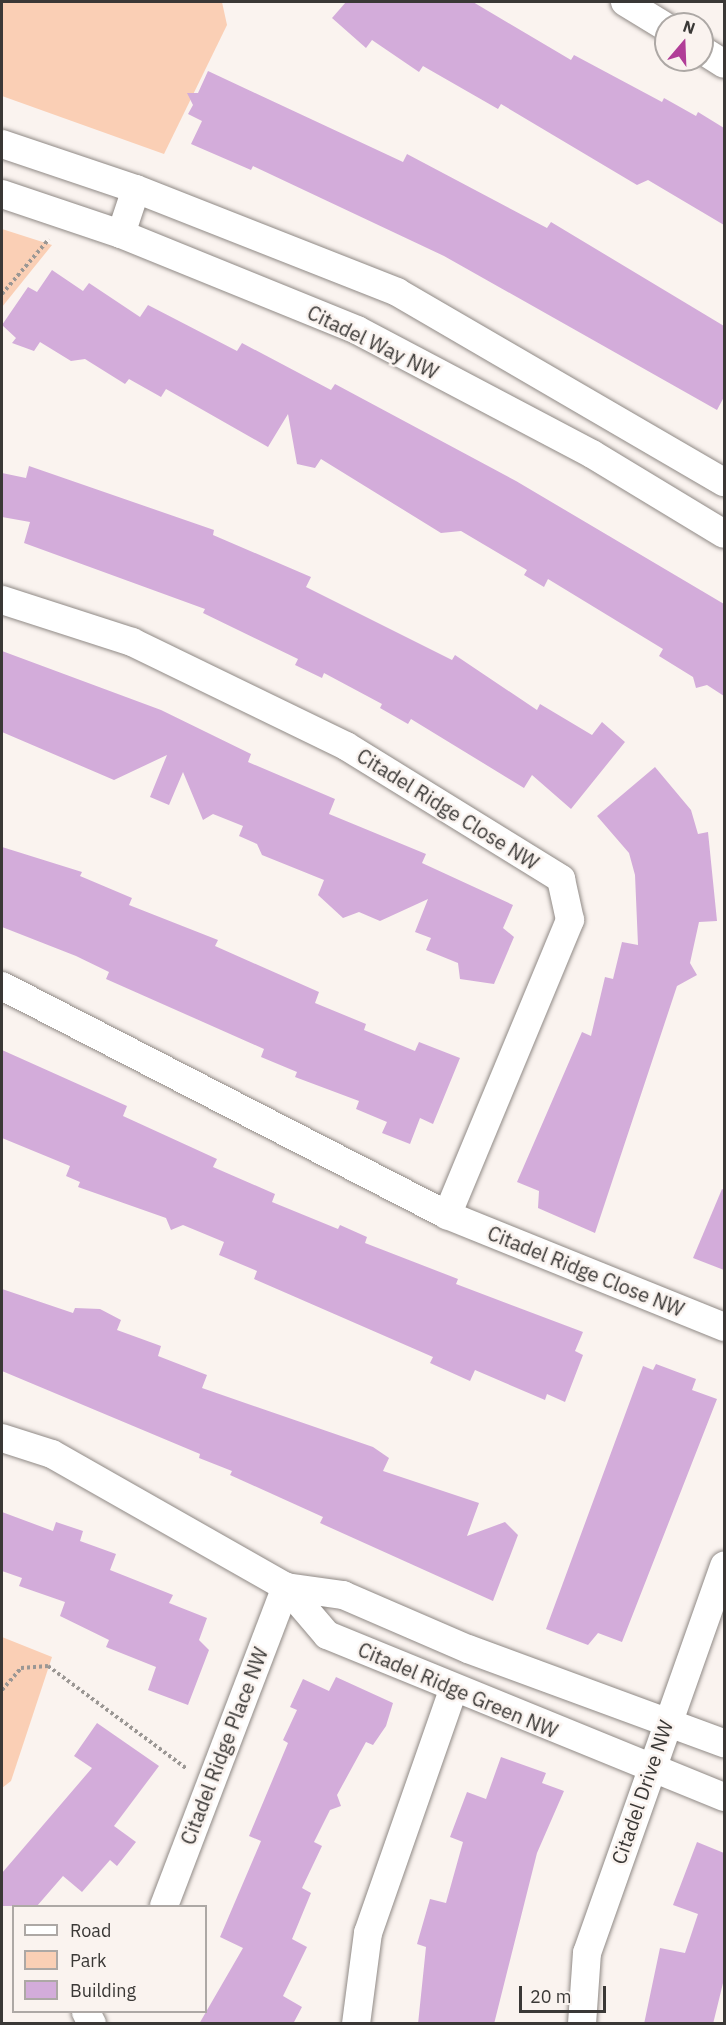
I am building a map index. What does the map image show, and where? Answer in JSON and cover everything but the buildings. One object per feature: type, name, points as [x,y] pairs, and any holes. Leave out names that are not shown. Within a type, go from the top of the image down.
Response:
[{"type":"street","points":[[625,2],[654,20]]},
{"type":"street","points":[[2,144],[136,189],[397,292],[616,416],[724,482]]},
{"type":"street","points":[[121,234],[136,189]]},
{"type":"street","name":"Citadel Way NW","points":[[2,194],[121,234],[357,330],[592,454],[724,534]]},
{"type":"street","points":[[592,454],[616,416]]},
{"type":"street","name":"Citadel Ridge Close NW","points":[[2,600],[132,642],[346,746],[561,879],[570,921],[447,1215]]},
{"type":"street","name":"Citadel Ridge Close NW","points":[[2,986],[447,1215],[724,1327]]},
{"type":"street","name":"Citadel Ridge Green NW","points":[[2,1438],[52,1454],[286,1587],[327,1635],[453,1690],[724,1797]]},
{"type":"street","name":"Citadel Drive NW","points":[[582,2024],[587,1953],[649,1769],[724,1566]]},
{"type":"street","name":"Citadel Ridge Green NW","points":[[286,1587],[343,1595],[468,1649],[724,1743]]},
{"type":"street","name":"Citadel Ridge Place NW","points":[[164,1905],[208,1785],[286,1587]]},
{"type":"street","points":[[356,2024],[371,1922],[453,1690]]},
{"type":"path","points":[[2,294],[50,239]]},
{"type":"path","points":[[2,1690],[21,1668],[48,1666],[208,1785]]},
{"type":"green space","points":[[2,2],[222,2],[227,25],[164,154],[2,96]]},
{"type":"green space","points":[[2,229],[52,245],[2,307]]},
{"type":"green space","points":[[2,1637],[52,1657],[11,1781],[2,1788]]}]
